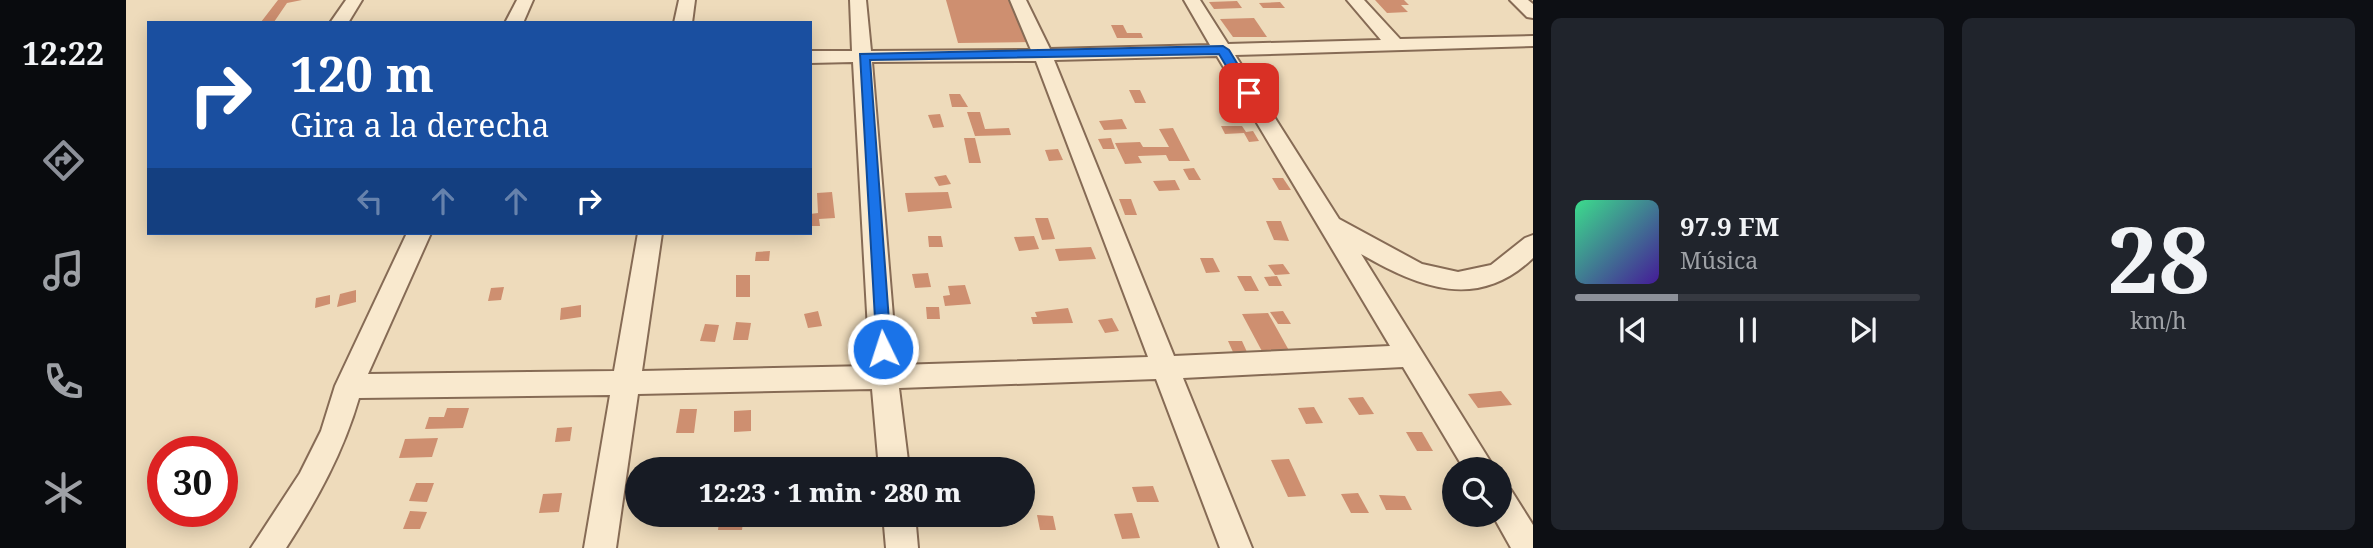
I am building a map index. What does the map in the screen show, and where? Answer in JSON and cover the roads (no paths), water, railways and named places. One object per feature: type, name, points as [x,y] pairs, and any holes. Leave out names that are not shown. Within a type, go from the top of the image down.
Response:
[{"type":"street","points":[[340,21],[354,0]]},
{"type":"street","points":[[515,21],[525,0]]},
{"type":"street","points":[[683,21],[687,0]]},
{"type":"street","points":[[858,0],[884,376],[893,457]]},
{"type":"street","points":[[1018,0],[1043,55],[1236,548]]},
{"type":"street","points":[[1192,0],[1473,457]]},
{"type":"street","points":[[1355,0],[1395,45]]},
{"type":"street","points":[[1518,0],[1533,13]]},
{"type":"street","points":[[812,57],[1043,55],[1533,41]]},
{"type":"street","points":[[1328,221],[1376,253],[1416,272],[1451,281],[1499,273],[1533,244]]},
{"type":"street","points":[[267,548],[312,482],[335,432],[349,386],[418,235]]},
{"type":"street","points":[[600,548],[650,235]]},
{"type":"street","points":[[349,386],[626,384],[1165,369],[1410,356]]},
{"type":"street","points":[[1512,520],[1529,548]]},
{"type":"street","points":[[900,527],[902,548]]}]
